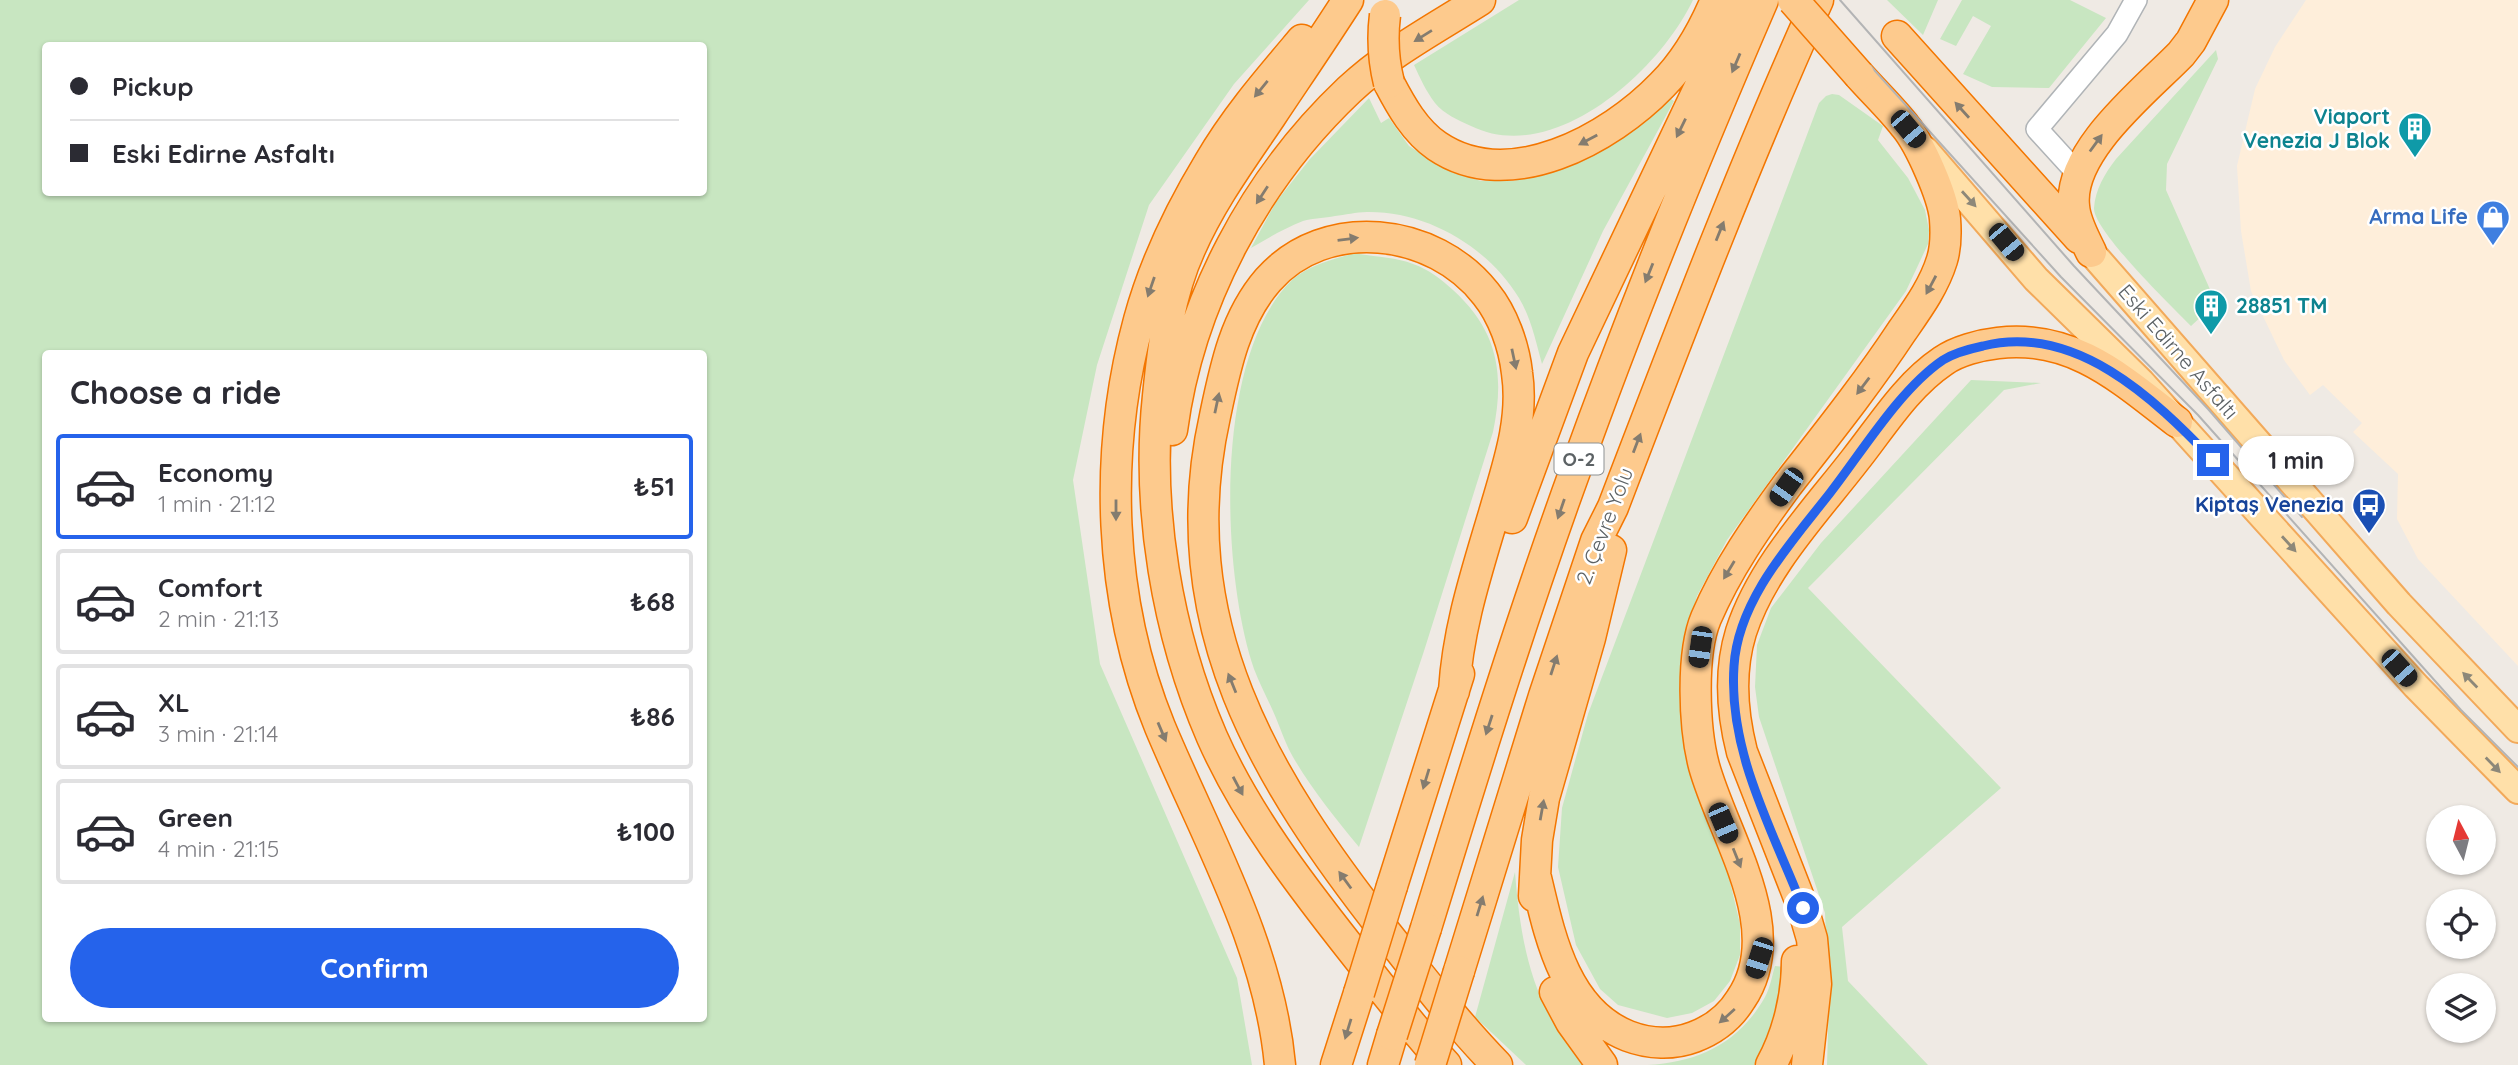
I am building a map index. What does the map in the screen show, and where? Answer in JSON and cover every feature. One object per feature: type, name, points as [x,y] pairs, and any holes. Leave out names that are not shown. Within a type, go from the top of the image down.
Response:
[{"type":"highway","points":[[1280,1065],[1270,1003],[1258,955],[1143,683],[1122,583],[1116,518],[1117,448],[1127,376],[1139,319],[1160,262],[1193,190],[1226,135],[1253,99],[1337,0]]},
{"type":"highway","points":[[1348,0],[1224,185],[1189,250],[1172,300],[1163,351],[1154,446],[1158,538],[1177,632],[1193,689],[1213,740],[1248,806],[1308,894],[1404,1018],[1447,1065]]},
{"type":"highway","points":[[1168,584],[1170,449],[1174,412],[1194,335],[1210,290],[1232,244],[1265,189],[1318,122],[1349,90],[1377,67],[1480,0]]},
{"type":"highway","points":[[1388,8],[1382,37],[1384,61],[1389,83],[1402,108],[1437,146],[1483,164],[1510,165],[1548,157],[1585,142],[1618,122],[1663,85],[1695,42],[1716,0]]},
{"type":"highway","points":[[1336,1065],[1454,691],[1537,446],[1573,353],[1741,0]]},
{"type":"highway","name":"O-2","points":[[1383,1065],[1505,675],[1575,469],[1639,296],[1763,0]]},
{"type":"highway","points":[[1536,878],[1559,959],[1573,988],[1591,1014],[1613,1030],[1640,1041],[1664,1043],[1689,1039],[1710,1030],[1732,1014],[1749,987],[1759,958],[1757,919],[1705,768],[1698,738],[1696,698],[1703,625],[1720,586],[1738,556],[1786,487],[1888,352],[1934,281],[1944,256],[1945,215],[1933,177],[1908,129],[1793,0]]},
{"type":"highway","name":"2. Çevre Yolu","points":[[1430,1065],[1544,696],[1596,541],[1613,507],[1772,103],[1818,0]]},
{"type":"highway","points":[[2091,252],[2079,227],[2073,196],[2087,156],[2099,136],[2191,41],[2213,0]]},
{"type":"highway","name":"Eski Edirne Asfaltı","points":[[1897,36],[2091,252]]},
{"type":"highway","points":[[1454,691],[1457,649],[1468,600],[1509,463],[1518,423],[1518,383],[1512,346],[1502,321],[1486,294],[1463,271],[1434,253],[1407,241],[1377,237],[1346,237],[1316,245],[1285,263],[1266,283],[1248,310],[1234,339],[1212,427],[1206,471],[1204,528],[1212,607],[1227,670],[1246,718],[1300,815],[1348,883],[1464,1031],[1497,1065]]},
{"type":"highway","points":[[1807,1065],[1815,984],[1812,939],[1742,752],[1736,728],[1734,664],[1740,635],[1757,595],[1785,551],[1903,397],[1944,360],[1965,350],[1996,343],[2038,343],[2081,355],[2114,374],[2176,422]]},
{"type":"highway","points":[[1602,1065],[1571,1022],[1555,992],[1537,937],[1534,912],[1537,840],[1544,798],[1590,638],[1610,556],[1613,507]]},
{"type":"highway","points":[[1771,1065],[1779,1049],[1797,980],[1797,929],[1791,877]]},
{"type":"main road","points":[[1908,129],[2036,279],[2141,382],[2416,686],[2518,790]]},
{"type":"main road","name":"Eski Edirne Asfaltı","points":[[2091,252],[2399,604],[2518,729]]},
{"type":"street","points":[[2079,176],[2037,129],[2117,34],[2136,0]]},
{"type":"shaded area","points":[[2306,0],[2518,0],[2518,666],[2418,559],[2397,519],[2398,474],[2353,432],[2362,423],[2323,385],[2310,395],[2284,360],[2251,291],[2241,231],[2237,166],[2255,89],[2275,47]]},
{"type":"green space","points":[[0,0],[1309,0],[1234,84],[1149,205],[1097,365],[1073,480],[1100,664],[1237,978],[1252,1065],[0,1065]]},
{"type":"green space","points":[[1519,0],[1693,0],[1656,55],[1601,105],[1569,123],[1536,133],[1503,135],[1471,126],[1443,110],[1429,94],[1414,65]]},
{"type":"green space","points":[[1887,0],[1938,0],[1923,35]]},
{"type":"green space","points":[[1962,0],[2070,0],[2106,18],[2049,88],[1992,87],[1963,74],[1991,26],[1973,16],[1956,46],[1940,39]]},
{"type":"green space","points":[[2216,50],[2218,59],[2167,164],[2166,190],[2216,303],[2191,326],[2152,287],[2106,233],[2094,208],[2101,182],[2116,159]]},
{"type":"green space","points":[[1832,94],[1839,95],[1883,126],[1878,140],[1908,178],[1925,210],[1929,230],[1928,244],[1906,291],[1727,540],[1697,596],[1687,631],[1681,669],[1683,726],[1726,865],[1740,924],[1740,955],[1730,981],[1714,1001],[1692,1013],[1667,1018],[1618,1005],[1600,989],[1576,945],[1558,867],[1562,808],[1588,714],[1819,103]]},
{"type":"green space","points":[[1667,96],[1674,101],[1603,231],[1542,364],[1527,314],[1506,280],[1473,248],[1433,225],[1389,213],[1359,212],[1303,221],[1251,248],[1276,202],[1310,159],[1369,98],[1381,123],[1389,118],[1409,146],[1451,172],[1481,181],[1513,181],[1550,171]]},
{"type":"green space","points":[[1355,253],[1413,264],[1434,275],[1453,290],[1480,321],[1489,338],[1497,372],[1498,391],[1493,432],[1359,847],[1315,791],[1293,757],[1254,669],[1243,628],[1235,578],[1231,523],[1231,467],[1237,411],[1248,359],[1266,315],[1292,280],[1306,270]]},
{"type":"green space","points":[[1971,380],[2041,383],[2004,390],[1808,588],[2001,788],[1842,927],[1848,981],[1928,1065],[1827,1065],[1829,999],[1825,913],[1759,717],[1755,687],[1757,645],[1771,608],[1821,543]]},
{"type":"green space","points":[[1515,872],[1522,928],[1535,983],[1550,1017],[1586,1065],[1526,1065],[1475,1017]]},
{"type":"green space","points":[[1775,966],[1784,967],[1780,993],[1770,1030],[1754,1065],[1648,1065],[1684,1060],[1730,1038],[1755,1013],[1765,997]]},
{"type":"tram line","points":[[1811,0],[2061,277],[2198,415],[2461,710],[2518,767]]},
{"type":"tram line","points":[[1840,0],[2074,266],[2208,409],[2302,517]]},
{"type":"place","name":"Viaport Venezia J Blok","points":[[2415,159]]},
{"type":"place","name":"Arma Life","points":[[2493,247]]},
{"type":"place","name":"28851 TM","points":[[2211,336]]},
{"type":"place","name":"Kiptaş Venezia","points":[[2369,535]]},
{"type":"route","points":[[1803,908],[1742,752],[1734,713],[1734,664],[1740,635],[1757,595],[1785,551],[1903,397],[1944,360],[1965,350],[1996,343],[2018,342],[2056,346],[2081,355],[2114,374],[2176,422],[2213,460]]}]
